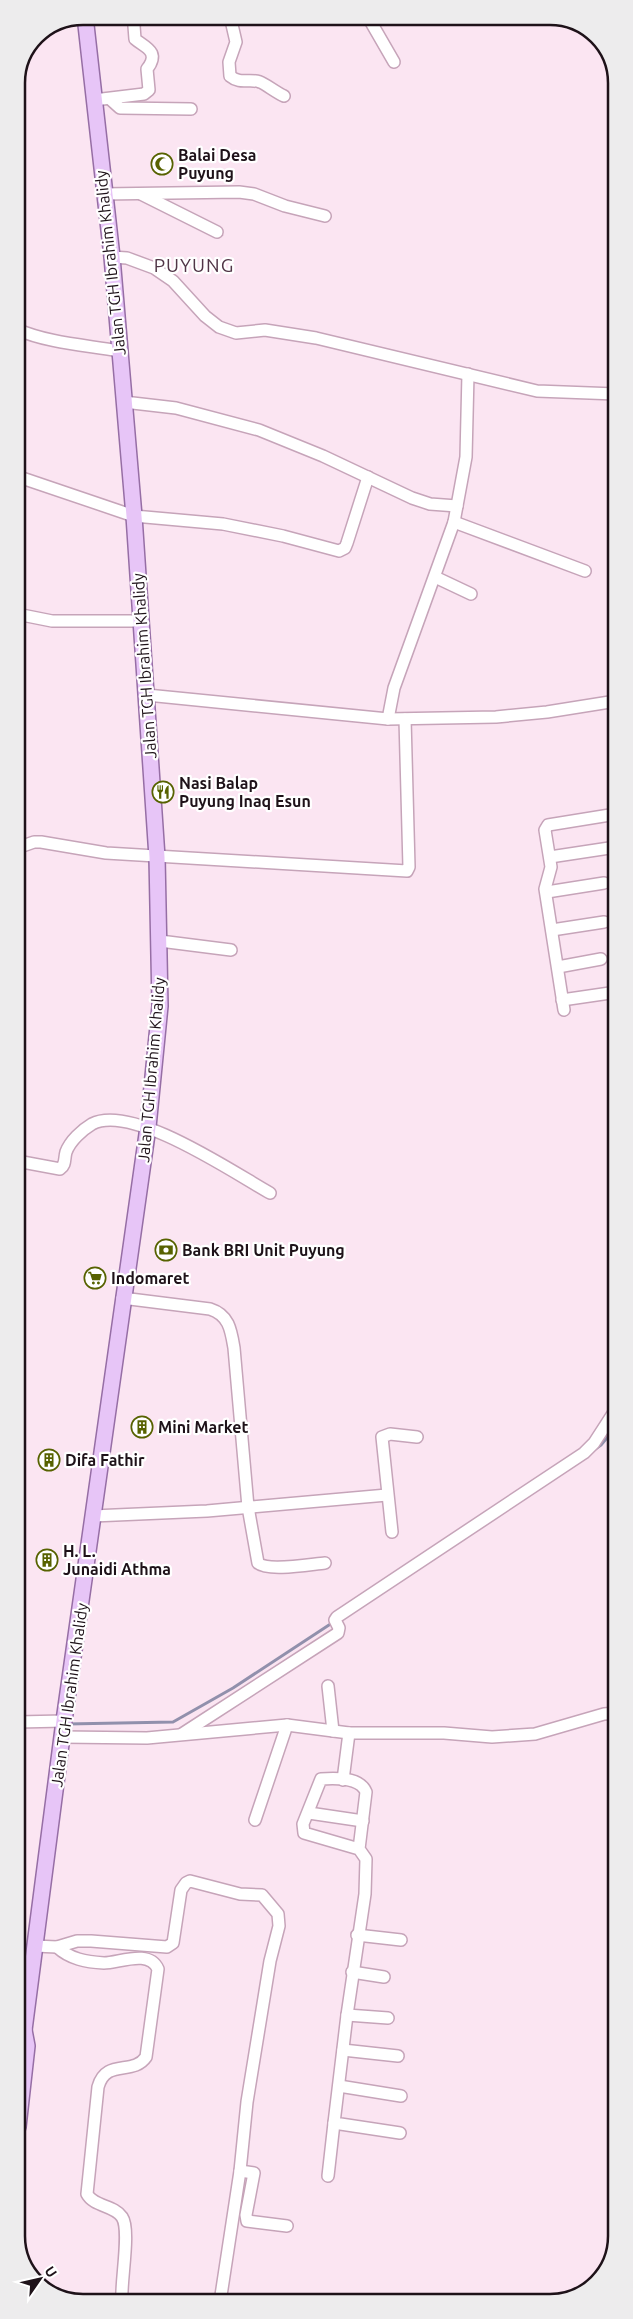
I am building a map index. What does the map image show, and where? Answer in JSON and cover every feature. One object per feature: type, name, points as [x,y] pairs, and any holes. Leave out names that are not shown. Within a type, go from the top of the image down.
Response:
[{"type":"main road","name":"Jalan TGH Ibrahim Khalidy","points":[[25,2010],[120,1328],[122,1298],[148,1127],[160,1006],[157,857],[142,621],[112,256],[104,194],[102,99],[87,25]]},
{"type":"main road","name":"Jalan TGH Ibrahim Khalidy","points":[[25,2043],[27,2046],[25,2064]]},
{"type":"street","points":[[102,99],[144,94],[150,88],[147,69],[151,62],[151,54],[146,44],[135,39],[134,25]]},
{"type":"street","points":[[232,25],[236,42],[229,62],[230,76],[236,81],[260,81],[272,91],[284,96]]},
{"type":"street","points":[[373,25],[394,62]]},
{"type":"street","points":[[102,99],[120,108],[191,109]]},
{"type":"street","points":[[104,194],[238,192],[254,194],[285,206],[325,216]]},
{"type":"street","points":[[141,194],[217,232]]},
{"type":"street","points":[[112,256],[127,258],[145,264],[163,274],[173,281],[205,316],[227,330],[236,333],[265,330],[316,338],[537,391],[608,394]]},
{"type":"street","points":[[25,333],[58,341],[119,351]]},
{"type":"street","points":[[388,719],[394,688],[454,522],[466,457],[468,374]]},
{"type":"street","points":[[124,402],[176,408],[259,430],[412,498],[430,504],[457,506]]},
{"type":"street","points":[[25,479],[134,516],[230,525],[341,550],[348,543],[368,477]]},
{"type":"street","points":[[454,522],[585,571]]},
{"type":"street","points":[[435,577],[471,594]]},
{"type":"street","points":[[25,615],[66,622],[142,621]]},
{"type":"street","points":[[147,695],[388,719],[496,717],[546,712],[608,701]]},
{"type":"street","points":[[25,844],[41,842],[106,853],[407,871],[409,867],[405,719]]},
{"type":"street","points":[[608,815],[548,826],[545,830],[551,870],[545,884],[563,1005],[608,994]]},
{"type":"street","points":[[550,857],[608,848]]},
{"type":"street","points":[[547,892],[604,883]]},
{"type":"street","points":[[552,930],[604,922]]},
{"type":"street","points":[[160,941],[231,950]]},
{"type":"street","points":[[558,967],[601,958]]},
{"type":"street","points":[[25,1162],[60,1169],[63,1167],[69,1146],[82,1131],[96,1122],[113,1120],[148,1127],[270,1193]]},
{"type":"street","points":[[122,1298],[210,1309],[219,1312],[227,1320],[234,1348],[248,1507],[256,1555],[261,1565],[282,1566],[325,1563]]},
{"type":"street","points":[[182,1735],[336,1634],[337,1624],[387,1582],[584,1453],[594,1443],[608,1421]]},
{"type":"street","points":[[392,1532],[382,1437],[390,1434],[417,1438]]},
{"type":"street","points":[[93,1516],[248,1507],[387,1495]]},
{"type":"street","points":[[328,1686],[333,1731]]},
{"type":"street","points":[[25,1723],[147,1738],[287,1725],[349,1733],[444,1733],[492,1737],[534,1734],[608,1714]]},
{"type":"street","points":[[255,1820],[287,1725]]},
{"type":"street","points":[[343,1780],[349,1733]]},
{"type":"street","points":[[328,2176],[352,1972],[367,1868],[365,1857],[359,1849],[306,1835],[303,1828],[320,1780],[354,1781],[364,1788],[366,1797],[359,1849]]},
{"type":"street","points":[[309,1813],[362,1821]]},
{"type":"street","points":[[35,1946],[57,1947],[82,1941],[169,1946],[172,1943],[181,1890],[186,1882],[190,1881],[240,1894],[262,1895],[278,1914],[279,1926],[270,1961],[247,2102],[240,2171],[221,2294]]},
{"type":"street","points":[[357,1935],[401,1940]]},
{"type":"street","points":[[57,1947],[75,1959],[105,1963],[141,1958],[152,1962],[158,1969],[146,2057],[138,2064],[108,2072],[100,2079],[86,2194],[94,2202],[118,2213],[126,2226],[122,2294]]},
{"type":"street","points":[[352,1972],[384,1977]]},
{"type":"street","points":[[347,2015],[388,2018]]},
{"type":"street","points":[[343,2050],[398,2056]]},
{"type":"street","points":[[339,2086],[401,2096]]},
{"type":"street","points":[[334,2123],[400,2133]]},
{"type":"street","points":[[240,2171],[254,2173],[246,2215],[247,2221],[287,2226]]},
{"type":"waterway","points":[[594,1450],[608,1437]]},
{"type":"waterway","points":[[67,1724],[173,1722],[233,1688],[332,1623]]},
{"type":"place","name":"Balai Desa Puyung","points":[[162,164]]},
{"type":"place","name":"Nasi Balap Puyung Inaq Esun","points":[[163,792]]},
{"type":"place","name":"Bank BRI Unit Puyung","points":[[166,1250]]},
{"type":"place","name":"Indomaret","points":[[95,1278]]},
{"type":"place","name":"Mini Market","points":[[142,1427]]},
{"type":"place","name":"Difa Fathir","points":[[49,1460]]},
{"type":"place","name":"H. L. Junaidi Athma","points":[[47,1560]]},
{"type":"district","name":"PUYUNG","points":[[194,265]]}]
